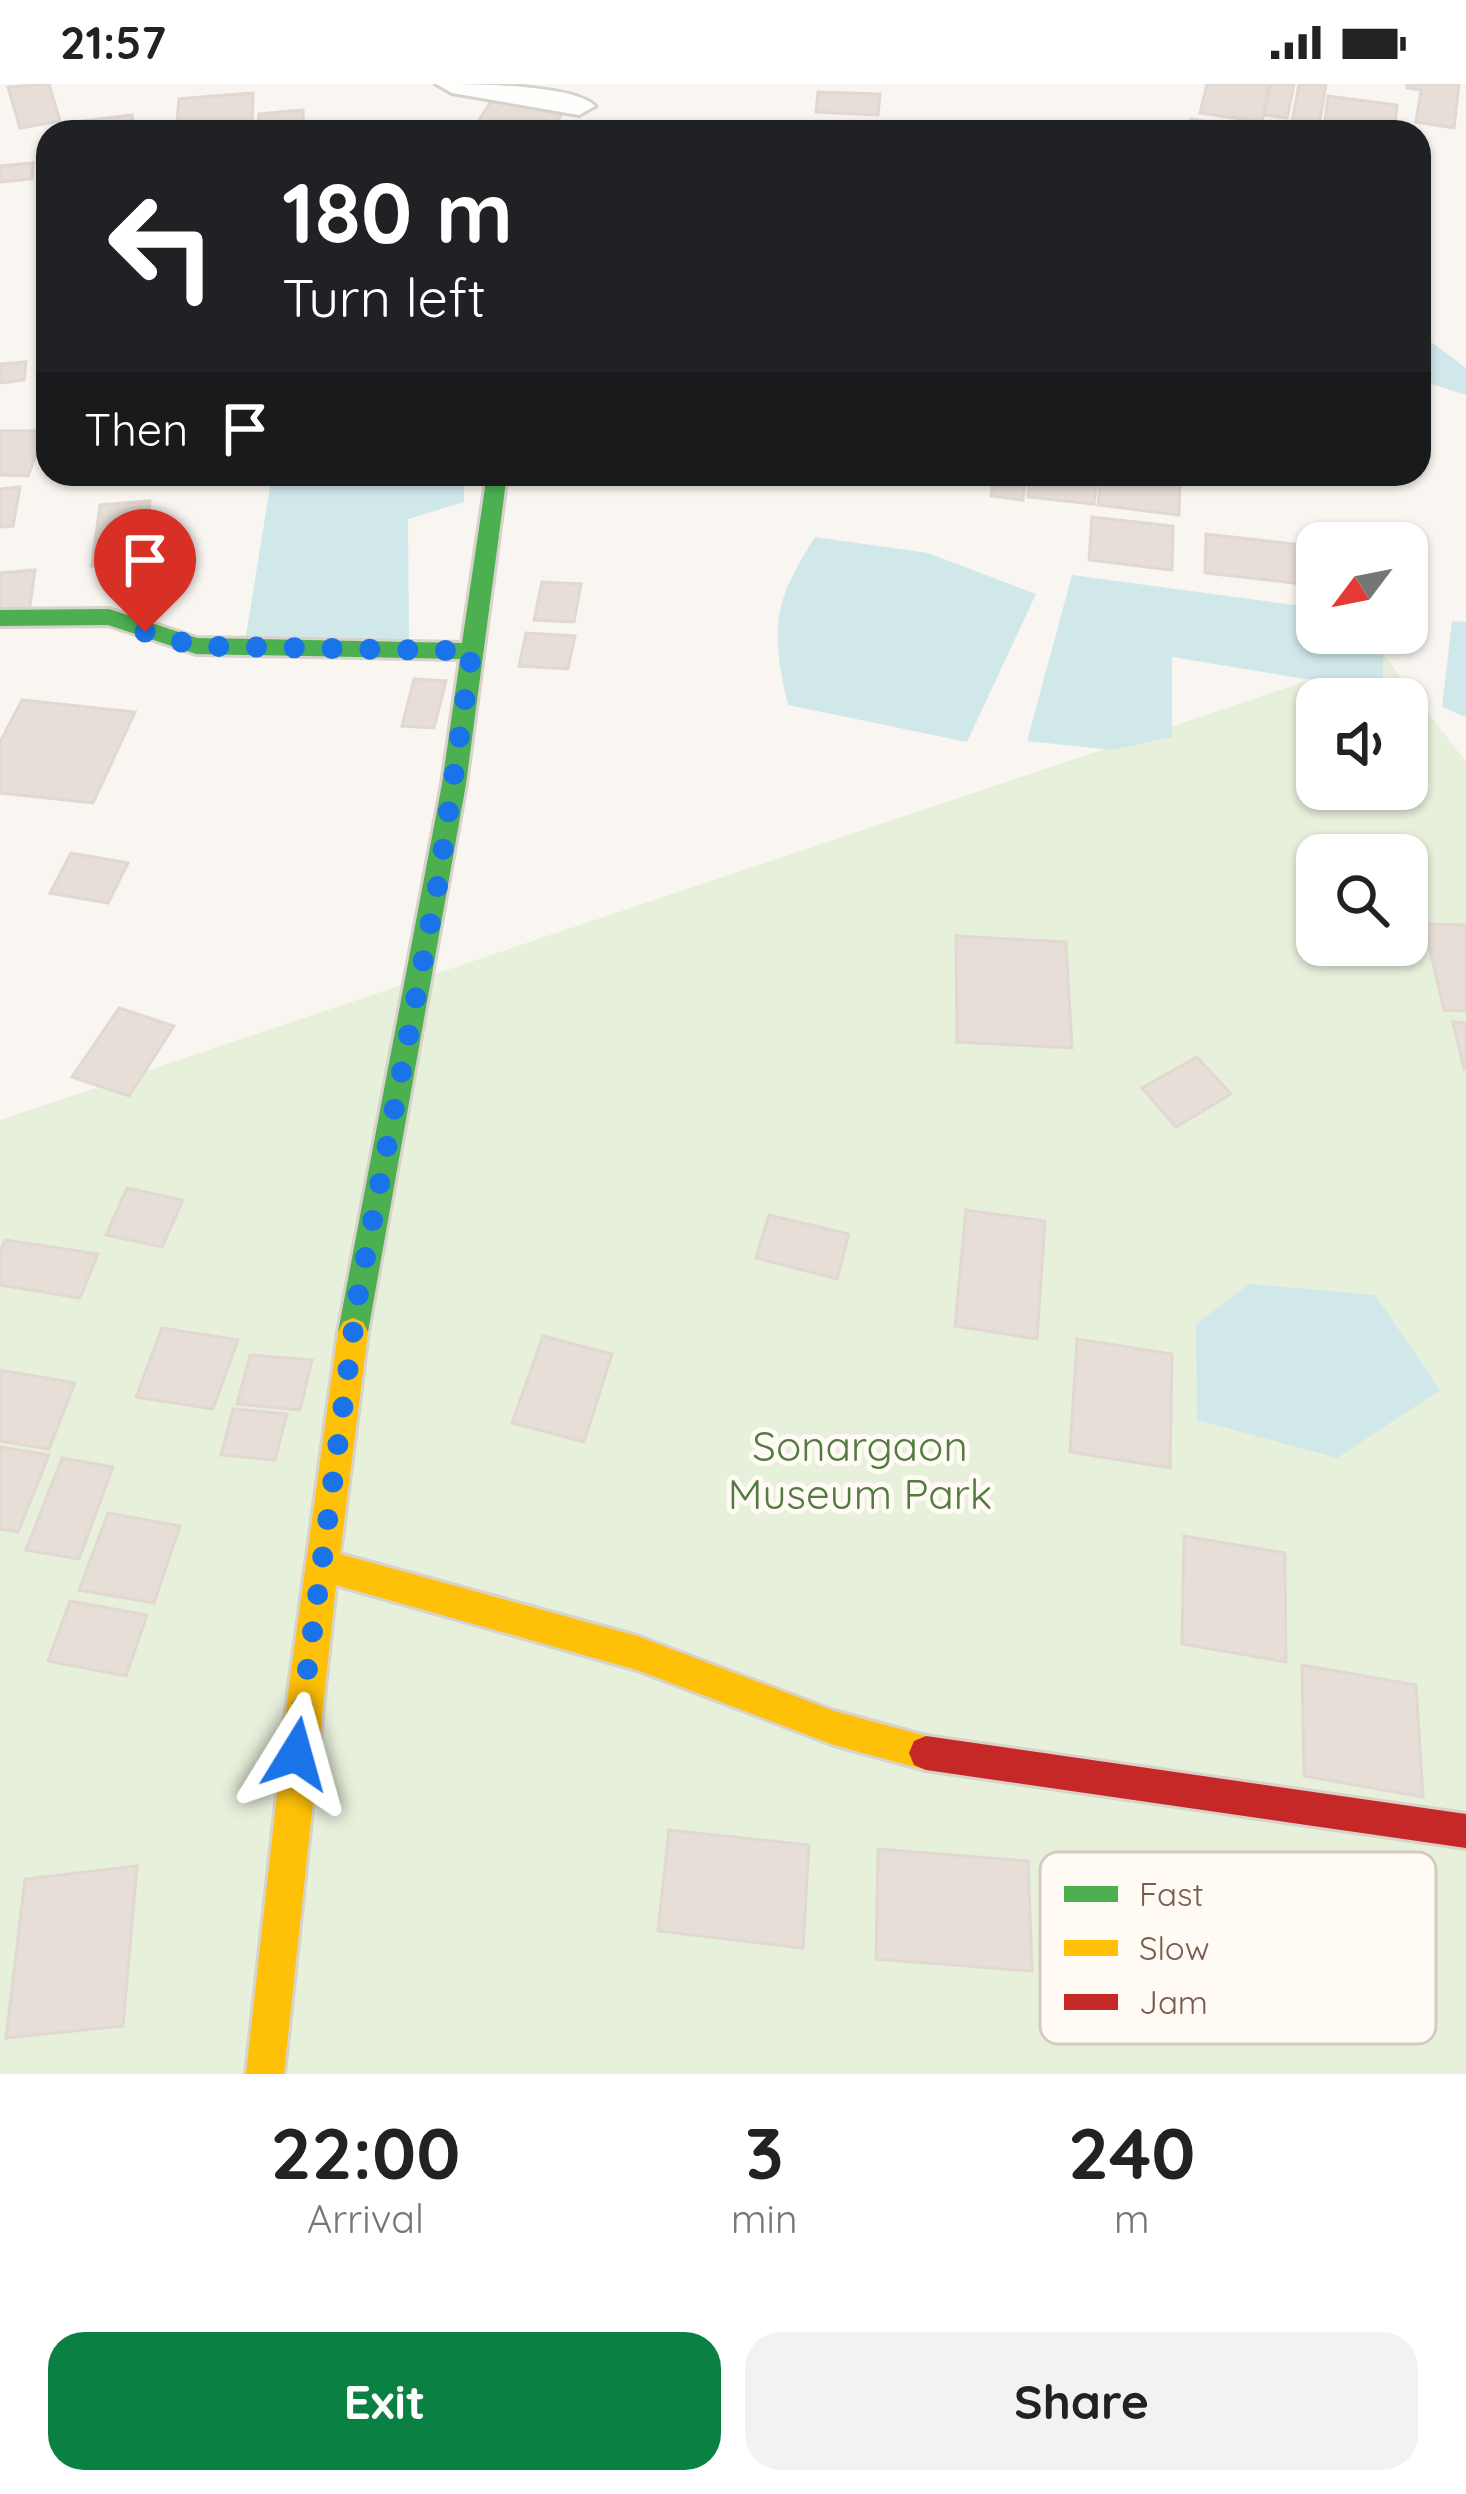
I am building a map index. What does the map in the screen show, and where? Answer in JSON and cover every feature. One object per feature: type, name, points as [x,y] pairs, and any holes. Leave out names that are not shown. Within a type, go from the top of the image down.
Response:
[{"type":"street","points":[[452,84],[579,107]]},
{"type":"street","points":[[265,2074],[296,1754],[358,1296],[438,884],[495,486]]},
{"type":"street","points":[[0,618],[109,617],[196,646],[472,651]]},
{"type":"street","points":[[321,1565],[637,1653],[834,1728],[950,1759],[1466,1831]]},
{"type":"green space","name":"Sonargaon Museum Park","points":[[1384,655],[1402,678],[1316,678]]},
{"type":"green space","name":"Sonargaon Museum Park","points":[[1296,685],[1296,810],[1428,810],[1428,712],[1466,762],[1466,2074],[0,2074],[0,1120]]},
{"type":"water","points":[[1431,342],[1466,368],[1466,395],[1431,384]]},
{"type":"water","points":[[270,486],[464,486],[464,502],[408,519],[409,645],[245,642]]},
{"type":"water","points":[[815,537],[928,553],[1036,594],[967,742],[788,705],[779,656],[779,617],[791,580]]},
{"type":"water","points":[[1072,575],[1296,605],[1296,654],[1383,654],[1383,678],[1299,678],[1172,657],[1172,737],[1111,750],[1027,741]]},
{"type":"water","points":[[1452,621],[1466,622],[1466,717],[1442,707]]},
{"type":"water","points":[[1249,1284],[1375,1295],[1440,1390],[1337,1458],[1197,1420],[1196,1324]]},
{"type":"building","points":[[49,84],[60,120],[36,120],[36,125],[20,128],[8,87]]},
{"type":"building","points":[[1207,84],[1269,84],[1262,120],[1200,113]]},
{"type":"building","points":[[1271,84],[1294,84],[1287,118],[1264,115]]},
{"type":"building","points":[[1299,84],[1326,84],[1320,120],[1292,120]]},
{"type":"building","points":[[1407,84],[1459,84],[1454,128],[1416,120],[1421,90],[1407,88]]},
{"type":"building","points":[[818,92],[880,94],[878,115],[816,112]]},
{"type":"building","points":[[253,93],[252,120],[177,120],[179,99]]},
{"type":"building","points":[[1328,96],[1397,105],[1395,120],[1325,120]]},
{"type":"building","points":[[491,101],[563,112],[558,120],[479,120]]},
{"type":"building","points":[[303,110],[303,120],[259,120],[259,114]]},
{"type":"building","points":[[132,115],[133,120],[91,120]]},
{"type":"building","points":[[33,163],[32,179],[0,182],[0,166]]},
{"type":"building","points":[[26,362],[24,380],[0,383],[1,364]]},
{"type":"building","points":[[0,431],[36,431],[36,455],[28,476],[0,475]]},
{"type":"building","points":[[992,486],[1025,486],[1023,500],[991,496]]},
{"type":"building","points":[[1029,486],[1096,486],[1094,504],[1028,497]]},
{"type":"building","points":[[1100,486],[1180,486],[1179,515],[1098,505]]},
{"type":"building","points":[[20,487],[13,526],[0,527],[0,489]]},
{"type":"building","points":[[150,501],[145,562],[92,566],[100,505]]},
{"type":"building","points":[[1092,517],[1173,526],[1172,570],[1089,560]]},
{"type":"building","points":[[1206,534],[1296,544],[1296,583],[1205,573]]},
{"type":"building","points":[[35,570],[29,612],[0,614],[0,573]]},
{"type":"building","points":[[542,582],[581,584],[574,622],[534,620]]},
{"type":"building","points":[[526,633],[575,636],[568,669],[519,666]]},
{"type":"building","points":[[414,679],[446,681],[434,728],[402,726]]},
{"type":"building","points":[[22,700],[135,712],[93,803],[0,793],[0,742]]},
{"type":"building","points":[[71,853],[128,863],[108,903],[50,893]]},
{"type":"building","points":[[1428,924],[1466,925],[1466,1011],[1444,1010]]},
{"type":"building","points":[[956,936],[1066,942],[1072,1048],[957,1042]]},
{"type":"building","points":[[119,1008],[174,1026],[129,1096],[72,1077]]},
{"type":"building","points":[[1453,1022],[1466,1023],[1466,1069],[1464,1069]]},
{"type":"building","points":[[1197,1057],[1231,1094],[1176,1127],[1142,1088]]},
{"type":"building","points":[[127,1188],[183,1200],[162,1247],[106,1235]]},
{"type":"building","points":[[966,1210],[1045,1221],[1037,1339],[955,1326]]},
{"type":"building","points":[[769,1215],[849,1234],[837,1279],[756,1258]]},
{"type":"building","points":[[5,1240],[98,1254],[80,1298],[0,1285],[0,1252]]},
{"type":"building","points":[[162,1328],[238,1340],[213,1409],[136,1397]]},
{"type":"building","points":[[543,1336],[612,1354],[584,1442],[512,1423]]},
{"type":"building","points":[[1077,1339],[1172,1354],[1170,1468],[1070,1452]]},
{"type":"building","points":[[250,1355],[312,1360],[300,1410],[237,1404]]},
{"type":"building","points":[[0,1370],[75,1383],[49,1449],[0,1441]]},
{"type":"building","points":[[233,1409],[287,1414],[275,1460],[221,1455]]},
{"type":"building","points":[[0,1447],[49,1455],[18,1532],[0,1529]]},
{"type":"building","points":[[62,1458],[113,1467],[79,1559],[26,1550]]},
{"type":"building","points":[[108,1513],[180,1526],[154,1603],[79,1590]]},
{"type":"building","points":[[1184,1536],[1285,1553],[1286,1662],[1182,1644]]},
{"type":"building","points":[[70,1601],[147,1615],[126,1676],[48,1661]]},
{"type":"building","points":[[1302,1665],[1416,1685],[1423,1797],[1304,1776]]},
{"type":"building","points":[[669,1830],[809,1845],[803,1948],[658,1931]]},
{"type":"building","points":[[878,1849],[1028,1861],[1032,1971],[876,1959]]},
{"type":"building","points":[[137,1866],[123,2026],[6,2038],[25,1879]]},
{"type":"traffic: fast","points":[[353,1332],[454,784],[495,486]]},
{"type":"traffic: fast","points":[[0,618],[109,617],[196,646],[472,651]]},
{"type":"traffic: slow","points":[[265,2074],[306,1686],[353,1332]]},
{"type":"traffic: slow","points":[[321,1565],[637,1653],[834,1728],[926,1753]]},
{"type":"traffic: jam","points":[[926,1753],[1466,1831]]},
{"type":"route","points":[[145,632],[196,646],[472,651],[438,884],[358,1296],[296,1754]]}]
